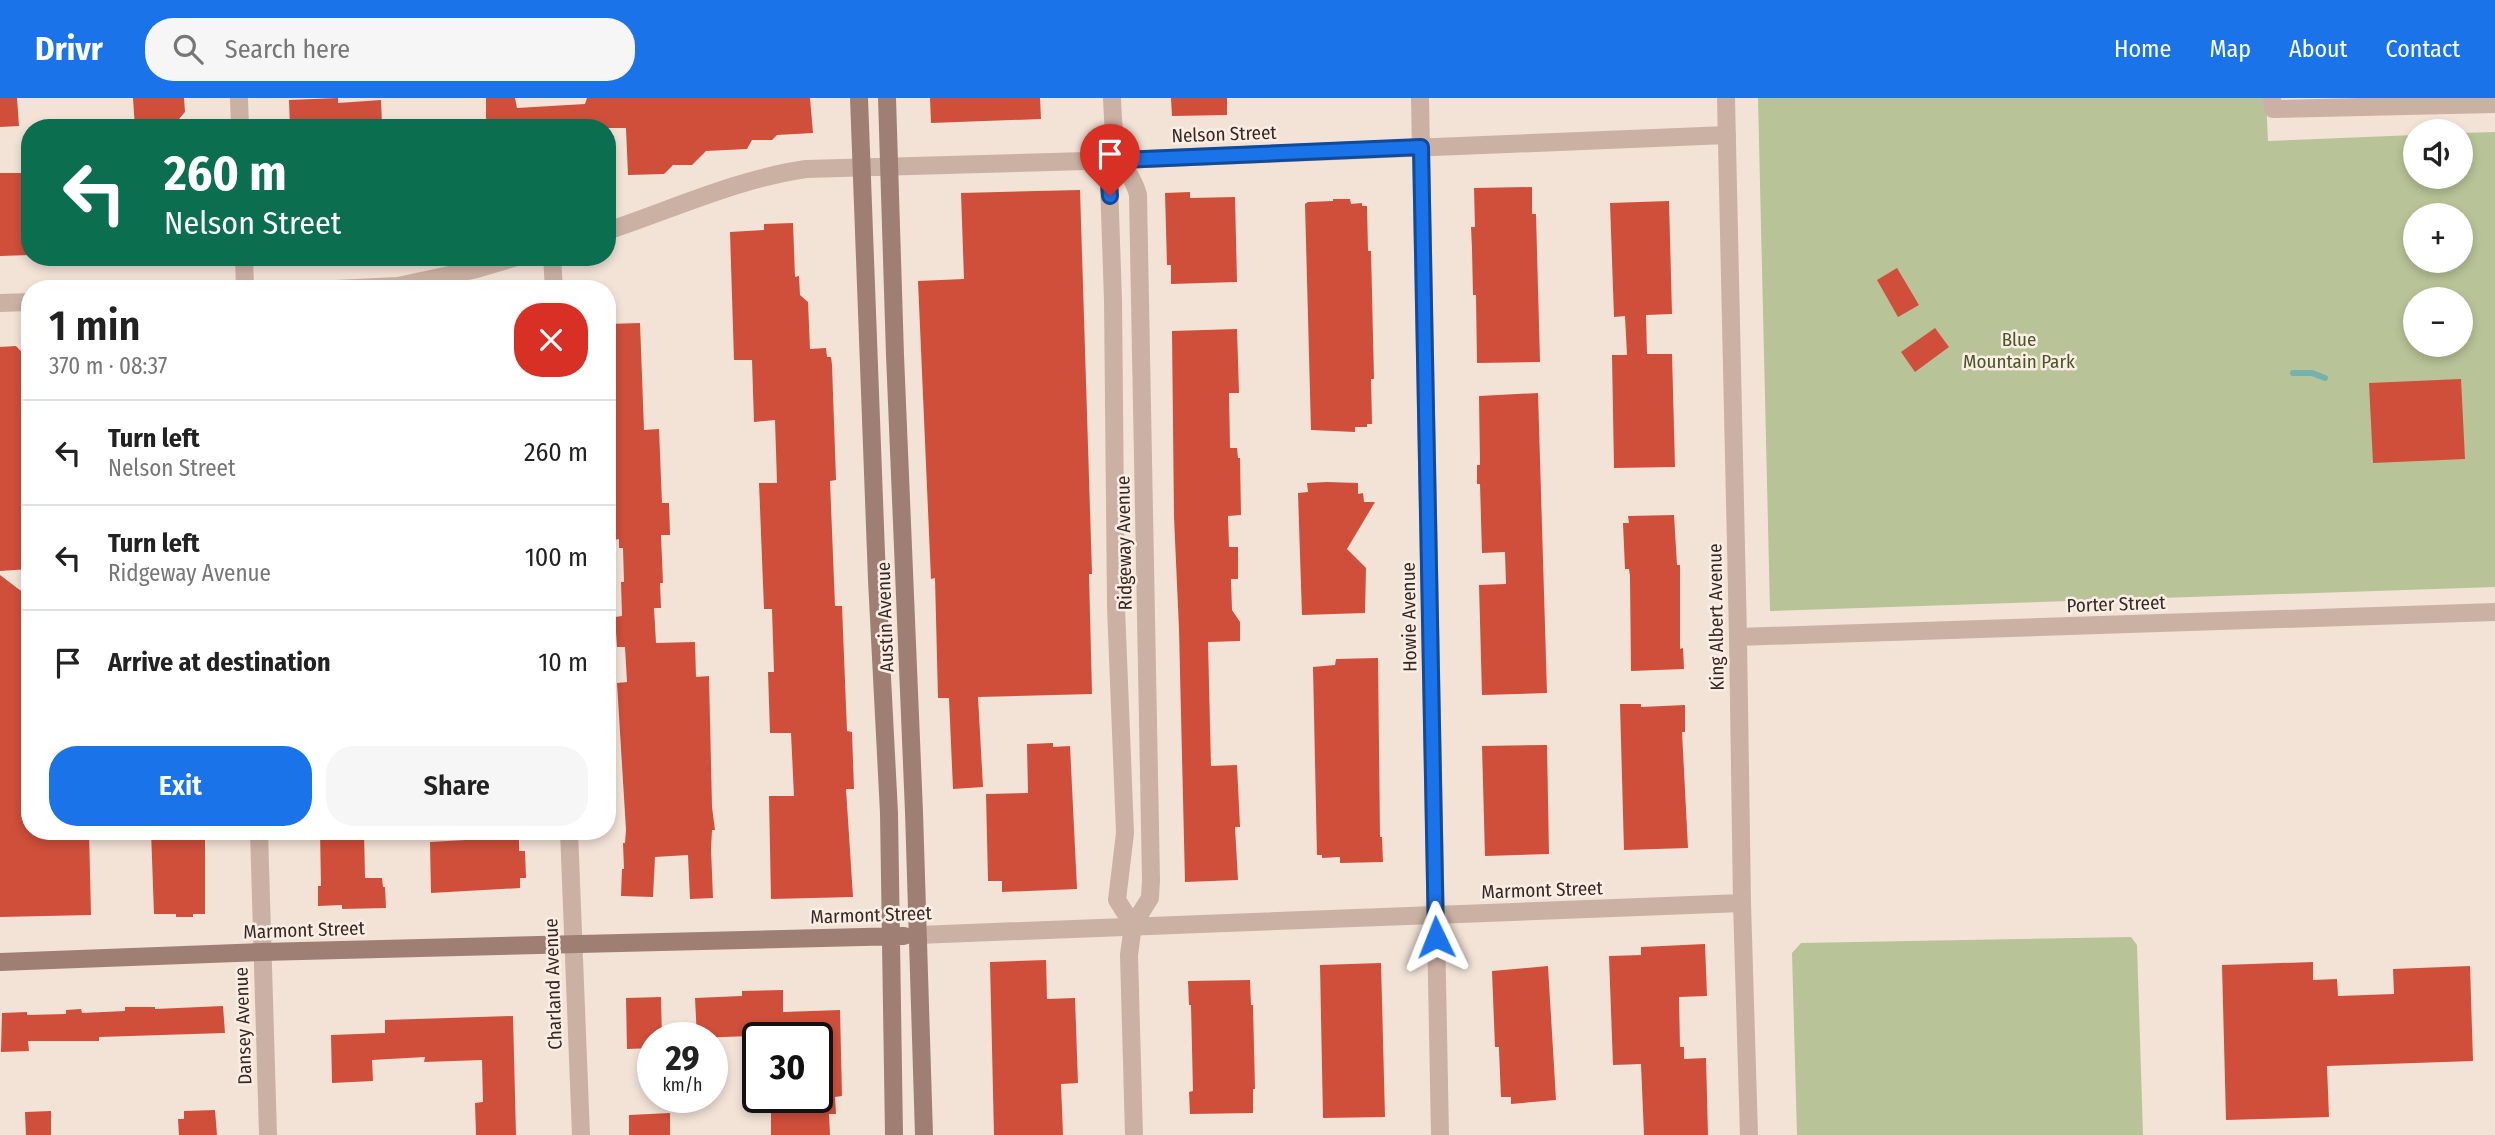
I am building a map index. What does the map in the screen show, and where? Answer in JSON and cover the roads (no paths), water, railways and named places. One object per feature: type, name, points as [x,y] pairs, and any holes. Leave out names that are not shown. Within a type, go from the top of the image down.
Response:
[{"type":"main road","name":"Austin Avenue","points":[[859,98],[877,580],[889,813],[894,1135]]},
{"type":"main road","name":"Austin Avenue","points":[[887,98],[924,1135]]},
{"type":"main road","name":"Marmont Street","points":[[0,962],[262,952],[918,935]]},
{"type":"street","points":[[239,98],[240,119]]},
{"type":"street","name":"Ridgeway Avenue","points":[[1112,98],[1114,136],[1121,160],[1135,182],[1138,195],[1151,880],[1150,898],[1133,925],[1129,955],[1134,1135]]},
{"type":"street","name":"Howie Avenue","points":[[1420,98],[1440,1135]]},
{"type":"street","name":"King Albert Avenue","points":[[1726,98],[1749,1135]]},
{"type":"street","points":[[2273,103],[2495,104]]},
{"type":"street","name":"Nelson Street","points":[[616,228],[707,194],[773,174],[806,169],[1121,160],[1727,135]]},
{"type":"street","name":"Ridgeway Avenue","points":[[1121,160],[1109,183],[1116,607],[1125,833],[1117,900],[1133,925]]},
{"type":"street","points":[[426,280],[487,266]]},
{"type":"street","points":[[0,303],[21,302]]},
{"type":"street","name":"Porter Street","points":[[1738,637],[2495,612]]},
{"type":"street","name":"Dansey Avenue","points":[[259,840],[268,1135]]},
{"type":"street","name":"Charland Avenue","points":[[569,840],[581,1135]]},
{"type":"street","name":"Marmont Street","points":[[918,935],[1742,903]]},
{"type":"waterway","points":[[2293,373],[2312,373],[2325,378]]},
{"type":"park label","name":"Blue Mountain Park","points":[[2019,350]]}]
